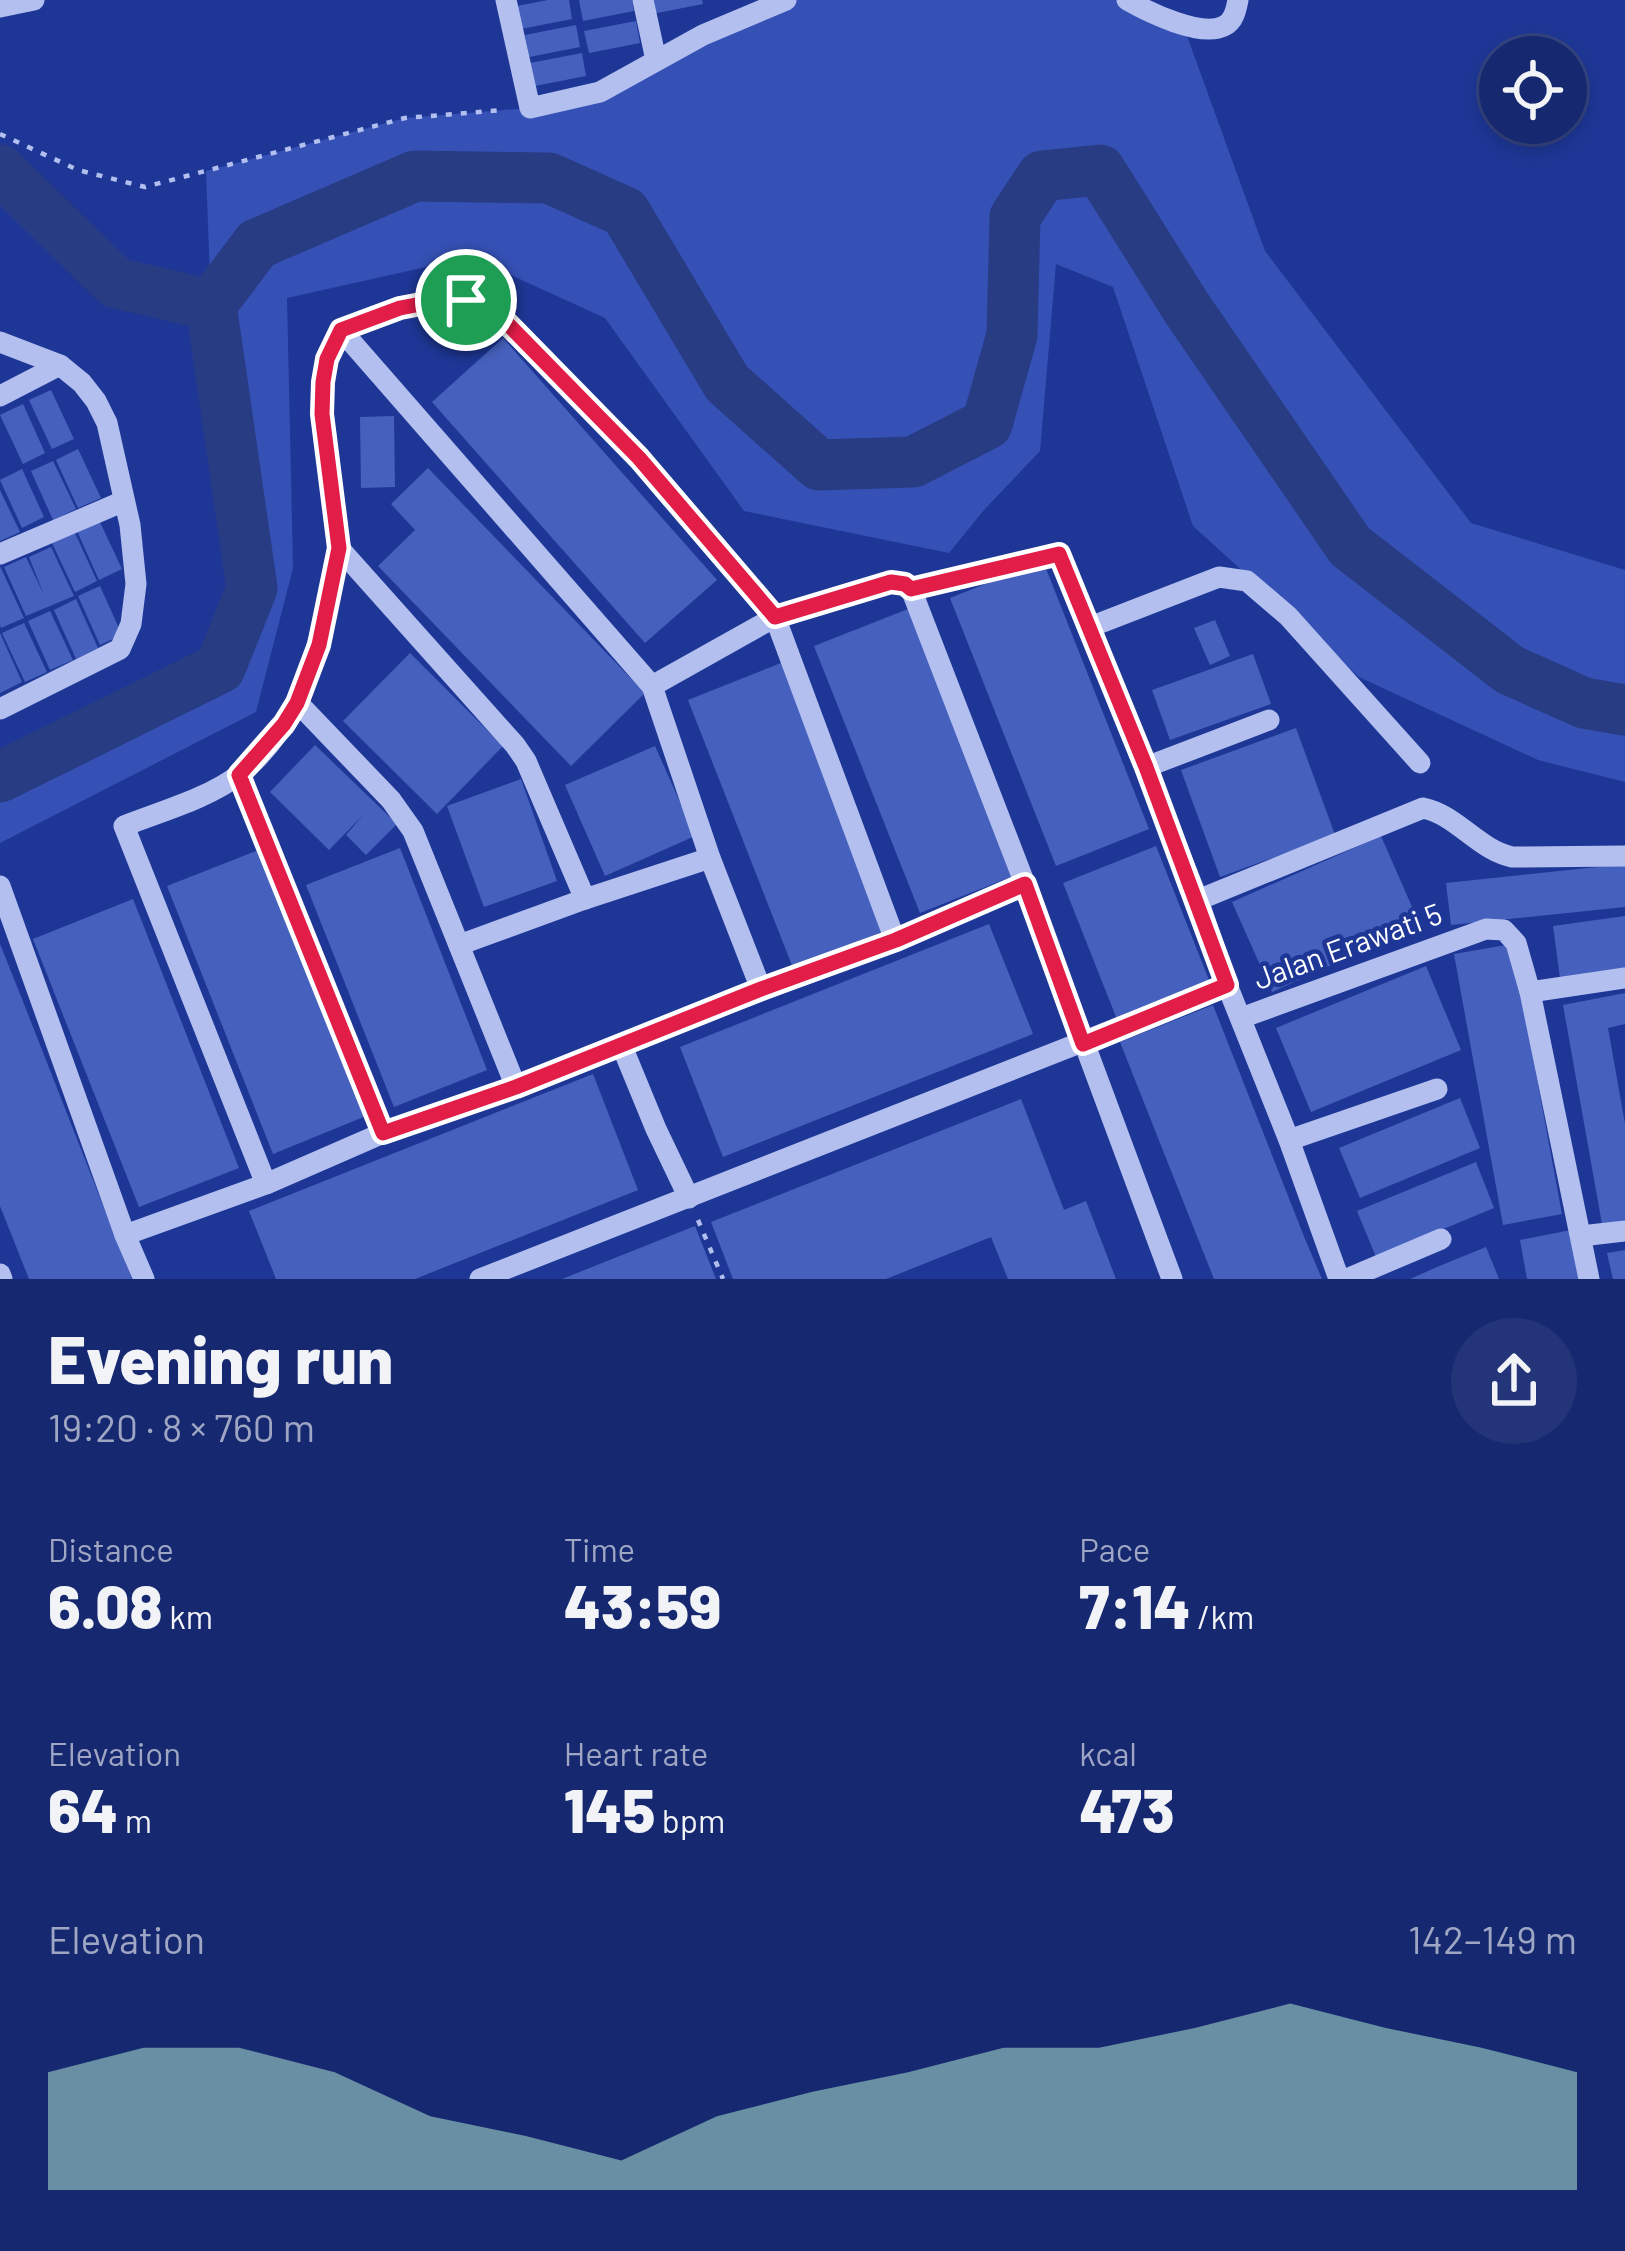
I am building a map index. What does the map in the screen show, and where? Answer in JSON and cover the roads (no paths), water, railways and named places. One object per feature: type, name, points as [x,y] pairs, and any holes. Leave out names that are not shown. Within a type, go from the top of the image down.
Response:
[{"type":"street","points":[[0,7],[34,0]]},
{"type":"street","points":[[506,0],[530,108],[599,92],[704,34],[780,1]]},
{"type":"street","points":[[643,0],[656,60]]},
{"type":"street","points":[[1127,0],[1183,25],[1222,28],[1234,18],[1238,0]]},
{"type":"street","points":[[1178,0],[1183,25]]},
{"type":"street","points":[[266,1184],[124,826],[195,799],[239,775],[297,703],[319,645],[339,548],[322,414],[327,359],[341,330],[400,308],[448,299],[482,305],[499,315],[639,458],[775,617],[896,940]]},
{"type":"street","points":[[341,330],[652,686],[710,858],[761,989]]},
{"type":"street","points":[[0,341],[60,365],[96,401],[107,423],[134,552],[136,584],[125,641],[112,653],[0,709]]},
{"type":"street","points":[[0,396],[60,365]]},
{"type":"street","points":[[0,554],[124,501]]},
{"type":"street","points":[[339,548],[515,745],[585,899]]},
{"type":"street","points":[[911,589],[1059,554],[1343,1279],[1441,1239]]},
{"type":"street","points":[[1090,627],[1219,577],[1247,581],[1288,616],[1420,763]]},
{"type":"street","points":[[652,686],[775,617],[891,582],[911,589],[1172,1279]]},
{"type":"street","points":[[297,703],[413,831],[516,1087]]},
{"type":"street","points":[[1146,767],[1269,720]]},
{"type":"street","points":[[239,775],[383,1133]]},
{"type":"street","points":[[1198,899],[1423,808],[1448,819],[1496,854],[1625,856]]},
{"type":"street","points":[[459,945],[710,858]]},
{"type":"street","points":[[125,1234],[896,940],[1025,884]]},
{"type":"street","points":[[0,886],[144,1279]]},
{"type":"street","name":"Jalan Erawati 5","points":[[1241,1018],[1495,928],[1511,936],[1530,992]]},
{"type":"street","points":[[1589,1279],[1530,992],[1625,978]]},
{"type":"street","points":[[480,1279],[1227,985]]},
{"type":"street","points":[[621,1044],[689,1198]]},
{"type":"street","points":[[1289,1139],[1437,1088]]},
{"type":"street","points":[[1581,1236],[1625,1231]]},
{"type":"waterway","points":[[0,170],[116,283],[211,305],[257,244],[415,176],[549,178],[625,212],[727,383],[819,465],[913,462],[987,424],[1012,335],[1015,217],[1042,176],[1100,170],[1186,307],[1350,546],[1510,670],[1584,703],[1625,710]]},
{"type":"waterway","points":[[0,777],[220,668],[252,588],[211,305]]}]
